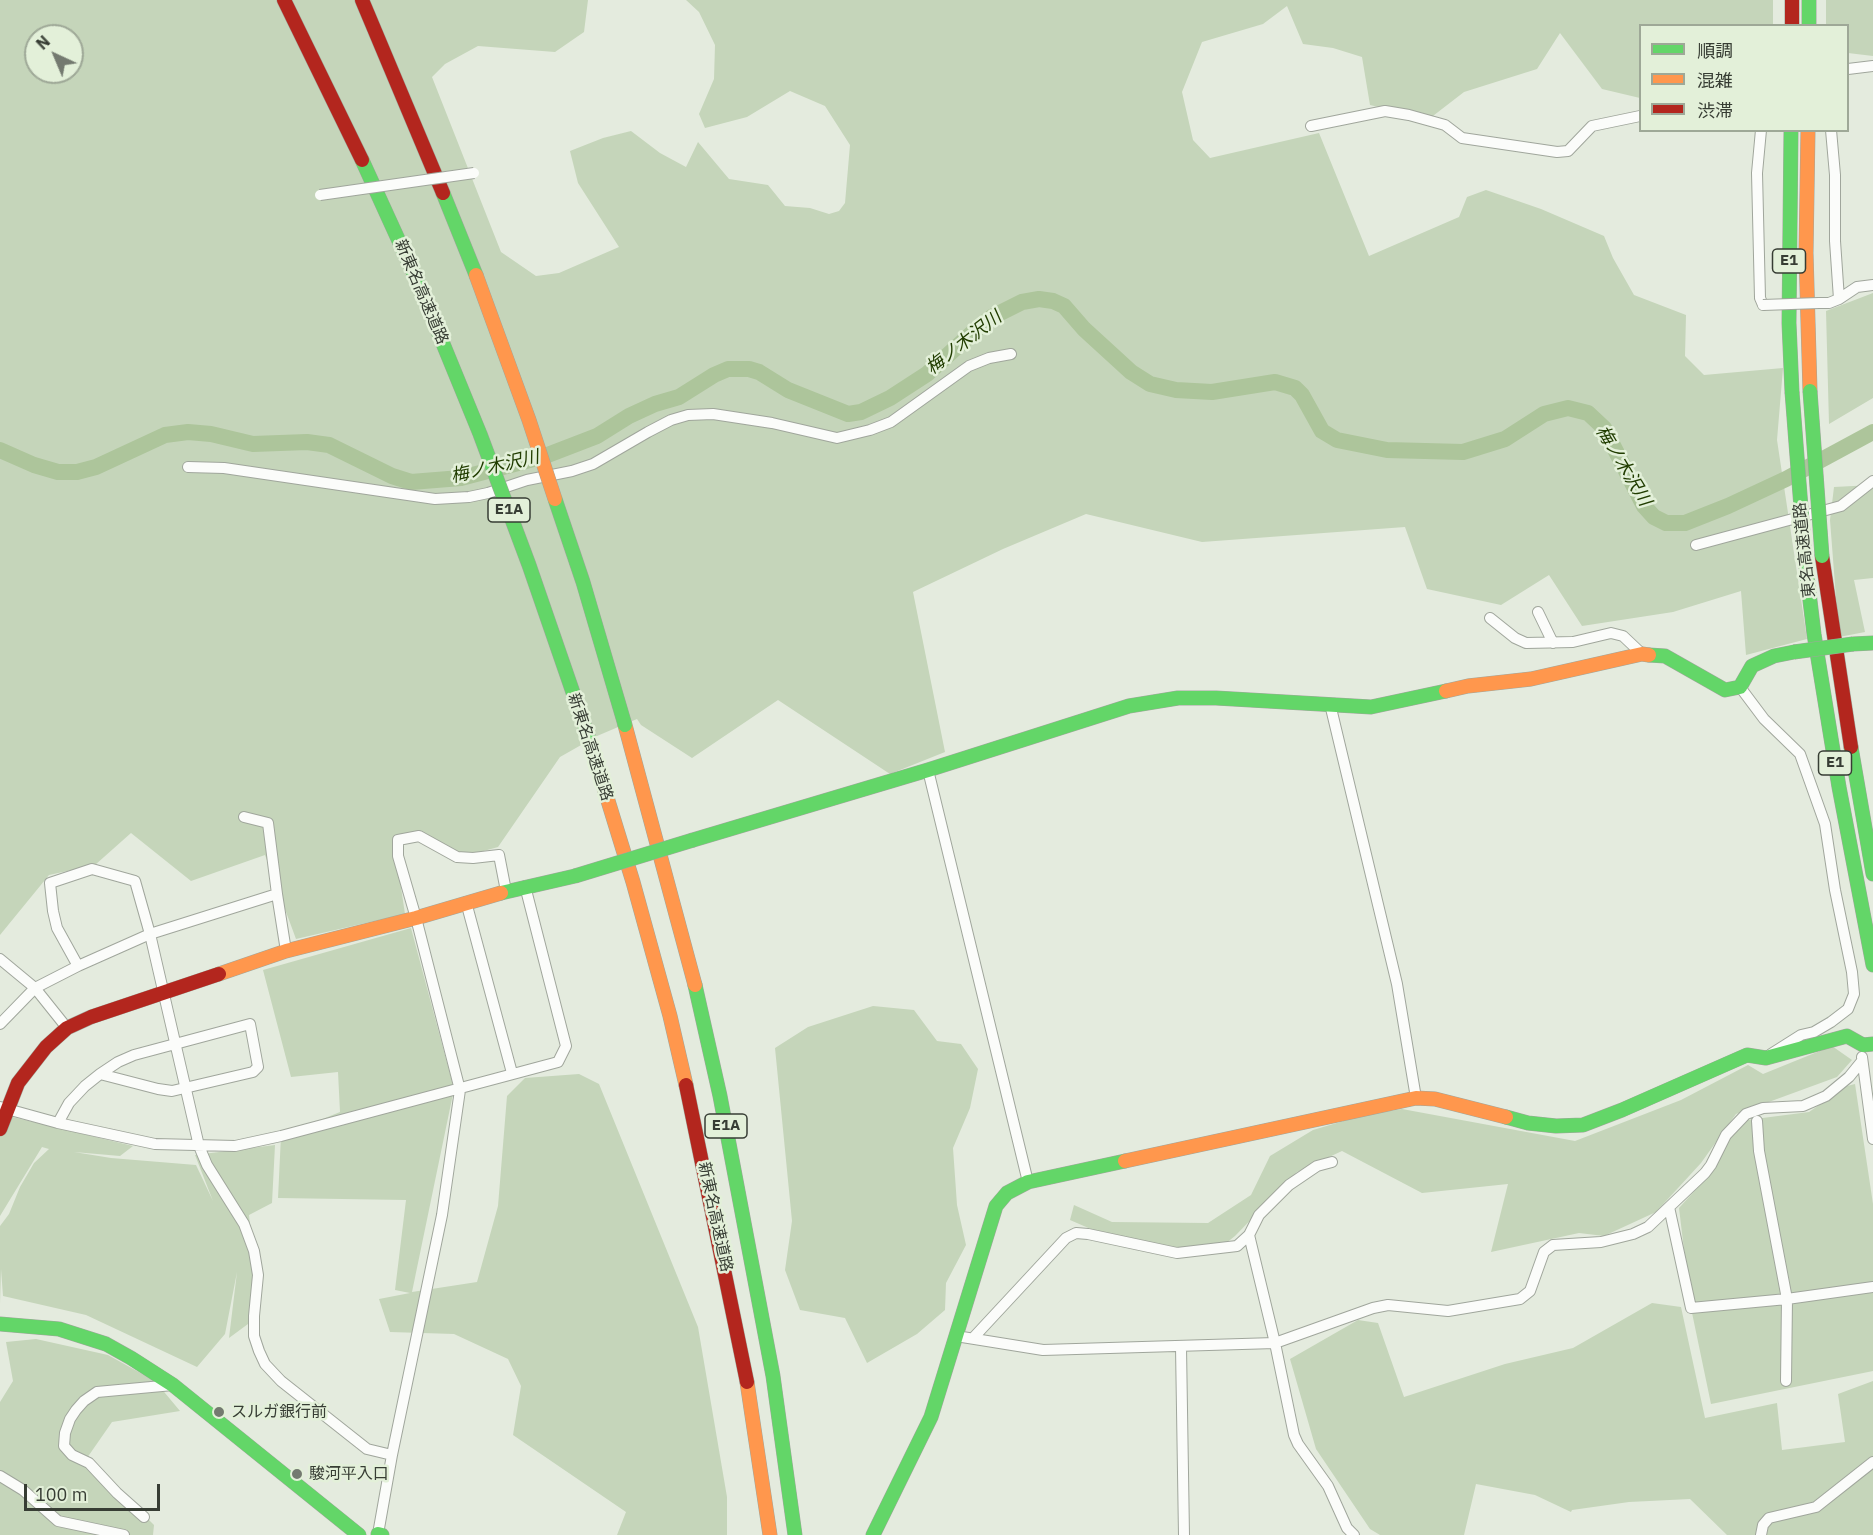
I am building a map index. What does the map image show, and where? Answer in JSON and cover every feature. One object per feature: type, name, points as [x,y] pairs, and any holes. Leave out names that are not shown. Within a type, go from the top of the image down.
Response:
[{"type":"main road","name":"新東名高速道路","points":[[284,0],[339,111],[419,285],[529,565],[589,739],[633,882],[694,1117],[743,1360],[770,1535]]},
{"type":"main road","name":"新東名高速道路","points":[[362,0],[387,55],[476,275],[529,420],[583,582],[626,724],[688,957],[720,1096],[772,1376],[795,1535]]},
{"type":"main road","points":[[1792,0],[1792,24]]},
{"type":"main road","points":[[1809,0],[1809,24]]},
{"type":"main road","name":"東名高速道路","points":[[1791,132],[1789,323],[1792,392],[1806,559],[1814,634],[1837,775],[1873,965]]},
{"type":"main road","name":"東名高速道路","points":[[1808,132],[1806,253],[1810,391],[1822,556],[1873,874]]},
{"type":"main road","points":[[0,1129],[4,1108],[18,1083],[46,1047],[67,1028],[91,1017],[286,951],[416,918],[525,886],[575,876],[928,770],[1129,706],[1178,698],[1371,707],[1468,686],[1531,679],[1642,654],[1665,656],[1725,690],[1740,687],[1752,666],[1774,656],[1873,643]]},
{"type":"main road","points":[[873,1535],[931,1417],[996,1206],[1007,1194],[1028,1182],[1416,1098],[1435,1099],[1528,1123],[1556,1126],[1583,1125],[1747,1055],[1766,1058],[1847,1036],[1868,1044]]},
{"type":"main road","points":[[0,1324],[59,1329],[106,1344],[173,1385],[351,1533]]},
{"type":"street","points":[[1849,69],[1873,66]]},
{"type":"street","points":[[1311,126],[1385,111],[1445,125],[1462,138],[1557,152],[1568,151],[1592,126],[1639,116]]},
{"type":"street","points":[[1761,132],[1757,173],[1760,298],[1763,305],[1829,303],[1857,287],[1873,285]]},
{"type":"street","points":[[1832,132],[1839,299]]},
{"type":"street","points":[[320,195],[474,173]]},
{"type":"street","points":[[188,467],[224,468],[435,499],[469,497],[593,464],[671,420],[688,415],[713,414],[772,423],[837,438],[870,430],[891,422],[969,366],[988,358],[1011,354]]},
{"type":"street","points":[[1696,545],[1841,506],[1873,481]]},
{"type":"street","points":[[1538,612],[1553,643]]},
{"type":"street","points":[[1490,618],[1515,638],[1526,643],[1574,642],[1611,633],[1623,636],[1642,654]]},
{"type":"street","points":[[1740,687],[1764,719],[1800,754],[1825,824],[1854,994],[1848,1009],[1831,1022],[1814,1032],[1801,1035],[1766,1058]]},
{"type":"street","points":[[1330,704],[1396,984],[1416,1098]]},
{"type":"street","points":[[928,770],[1028,1182]]},
{"type":"street","points":[[244,817],[268,823],[286,951]]},
{"type":"street","points":[[380,1535],[392,1455],[442,1215],[460,1090],[398,856],[398,840],[419,836],[457,857],[499,855],[506,891]]},
{"type":"street","points":[[78,966],[57,928],[50,883],[93,869],[135,881],[150,934],[199,1146],[207,1165],[244,1224],[254,1251],[258,1275],[254,1336],[265,1364],[281,1381],[366,1449],[392,1455]]},
{"type":"street","points":[[4,1108],[57,1123],[155,1144],[235,1146],[460,1090],[512,1073],[558,1062],[566,1046],[525,886]]},
{"type":"street","points":[[0,1024],[35,988],[78,966],[150,934],[277,894]]},
{"type":"street","points":[[466,902],[512,1073]]},
{"type":"street","points":[[0,959],[35,988],[67,1028]]},
{"type":"street","points":[[57,1123],[69,1103],[85,1086],[100,1074],[118,1062],[134,1055],[250,1024],[258,1067],[253,1072],[172,1091],[100,1074]]},
{"type":"street","points":[[956,1336],[974,1337],[1043,1350],[1275,1343],[1373,1308],[1388,1305],[1448,1311],[1520,1299],[1530,1291],[1544,1252],[1553,1245],[1601,1242],[1633,1234],[1648,1227],[1705,1173],[1726,1135],[1746,1114],[1763,1108],[1803,1106],[1826,1096],[1849,1077],[1862,1061],[1868,1044]]},
{"type":"street","points":[[1862,1061],[1873,1139]]},
{"type":"street","points":[[1757,1121],[1759,1151],[1786,1299],[1786,1381]]},
{"type":"street","points":[[974,1337],[1066,1238],[1076,1233],[1177,1253],[1237,1246],[1249,1235],[1259,1215],[1289,1185],[1317,1166],[1332,1162]]},
{"type":"street","points":[[1669,1207],[1691,1308],[1786,1299],[1873,1287]]},
{"type":"street","points":[[1249,1235],[1294,1435],[1328,1486],[1347,1528],[1354,1535]]},
{"type":"street","points":[[1181,1347],[1184,1535]]},
{"type":"street","points":[[144,1517],[89,1463],[72,1455],[64,1446],[65,1433],[76,1410],[97,1392],[173,1385]]},
{"type":"street","points":[[1761,1535],[1769,1518],[1816,1507],[1873,1462]]},
{"type":"street","points":[[0,1476],[23,1490],[58,1521],[124,1535]]},
{"type":"green space","points":[[0,0],[588,0],[584,32],[555,52],[478,46],[445,64],[432,77],[501,252],[536,276],[559,273],[619,247],[578,183],[570,151],[603,138],[631,131],[660,153],[686,167],[698,142],[729,179],[768,185],[785,206],[810,208],[829,214],[839,211],[845,203],[850,145],[825,106],[790,91],[747,117],[705,128],[699,114],[714,79],[715,45],[699,12],[686,0],[1773,0],[1773,24],[1639,24],[1639,98],[1602,89],[1560,33],[1537,69],[1464,92],[1429,119],[1370,105],[1362,57],[1333,48],[1303,44],[1287,6],[1263,24],[1202,42],[1182,92],[1193,140],[1210,158],[1319,133],[1369,256],[1459,217],[1467,197],[1486,190],[1541,209],[1604,236],[1613,258],[1634,295],[1686,315],[1685,356],[1704,375],[1783,368],[1777,440],[1807,639],[1746,655],[1741,591],[1673,612],[1582,626],[1549,575],[1501,605],[1427,589],[1405,527],[1202,542],[1086,514],[1003,549],[913,592],[945,752],[890,774],[778,700],[692,758],[641,725],[637,719],[597,736],[560,757],[498,847],[455,859],[419,836],[394,841],[405,914],[296,939],[265,855],[191,881],[131,833],[95,865],[49,875],[0,935]]},
{"type":"green space","points":[[1826,0],[1873,0],[1873,56],[1849,53],[1849,24],[1826,24]]},
{"type":"green space","points":[[1873,293],[1873,398],[1829,424],[1826,311]]},
{"type":"green space","points":[[1873,485],[1873,578],[1854,580],[1865,632],[1839,637],[1830,520],[1834,487]]},
{"type":"green space","points":[[411,928],[454,1089],[412,1292],[477,1282],[498,1206],[507,1096],[525,1078],[579,1074],[599,1084],[698,1327],[727,1497],[727,1535],[617,1535],[626,1512],[513,1435],[521,1386],[508,1359],[454,1334],[390,1332],[379,1299],[410,1293],[395,1290],[406,1200],[278,1198],[281,1136],[340,1112],[338,1072],[291,1077],[263,970]]},
{"type":"green space","points":[[873,1006],[914,1010],[937,1041],[961,1044],[978,1069],[970,1108],[953,1148],[957,1205],[966,1245],[946,1283],[945,1310],[917,1334],[867,1363],[845,1318],[800,1310],[785,1270],[792,1221],[775,1048],[808,1027]]},
{"type":"green space","points":[[1832,1046],[1852,1060],[1837,1077],[1736,1114],[1701,1163],[1656,1212],[1604,1236],[1579,1233],[1491,1252],[1508,1184],[1422,1193],[1342,1151],[1297,1172],[1235,1236],[1211,1255],[1100,1233],[1070,1220],[1074,1205],[1112,1222],[1208,1223],[1251,1195],[1270,1156],[1313,1130],[1364,1115],[1402,1109],[1575,1141],[1681,1100],[1748,1065],[1763,1074]]},
{"type":"green space","points":[[1855,1084],[1873,1204],[1873,1371],[1711,1404],[1691,1308],[1679,1208],[1708,1176],[1728,1139],[1747,1120],[1809,1112],[1847,1086]]},
{"type":"green space","points":[[0,1114],[133,1146],[120,1156],[74,1152],[111,1158],[196,1165],[213,1201],[195,1155],[275,1145],[272,1203],[249,1215],[254,1267],[248,1324],[229,1338],[237,1272],[225,1334],[197,1367],[86,1315],[3,1296],[1,1269],[0,1304],[0,1226],[9,1214],[20,1187],[34,1163],[49,1149],[42,1147],[0,1216]]},
{"type":"green space","points":[[1652,1303],[1681,1307],[1705,1418],[1777,1403],[1782,1450],[1845,1442],[1838,1394],[1873,1381],[1873,1535],[1727,1535],[1690,1499],[1629,1502],[1572,1510],[1571,1512],[1535,1495],[1476,1484],[1464,1535],[1380,1535],[1370,1529],[1316,1449],[1290,1359],[1358,1320],[1378,1323],[1404,1397],[1505,1364],[1573,1348]]},
{"type":"green space","points":[[36,1339],[108,1355],[155,1381],[180,1411],[112,1422],[87,1458],[154,1525],[153,1535],[0,1535],[0,1402],[13,1381],[6,1342]]},
{"type":"waterway","name":"梅ノ木沢川","points":[[0,450],[34,465],[58,472],[77,472],[96,467],[165,435],[188,432],[211,434],[253,444],[307,442],[329,445],[392,476],[411,482],[461,478],[545,456],[597,436],[629,416],[655,404],[679,397],[728,369],[749,369],[759,372],[788,390],[848,414],[861,412],[890,398],[927,374],[992,317],[1022,302],[1039,299],[1053,301],[1064,306],[1084,329],[1131,372],[1150,384],[1176,390],[1212,392],[1275,382],[1295,388],[1302,395],[1322,431],[1337,440],[1387,450],[1463,452],[1505,439],[1544,414],[1568,408],[1588,413],[1604,428],[1644,506],[1654,517],[1666,523],[1685,523],[1728,506],[1786,479],[1873,432]]},
{"type":"traffic: fast","points":[[1809,0],[1809,24]]},
{"type":"traffic: fast","points":[[1791,132],[1789,323],[1792,392]]},
{"type":"traffic: fast","points":[[362,160],[419,285]]},
{"type":"traffic: fast","points":[[443,193],[476,275]]},
{"type":"traffic: fast","points":[[419,285],[480,434],[529,565],[589,739]]},
{"type":"traffic: fast","points":[[1810,391],[1822,556]]},
{"type":"traffic: fast","points":[[1792,392],[1805,559]]},
{"type":"traffic: fast","points":[[555,499],[583,582],[625,725]]},
{"type":"traffic: fast","points":[[1805,559],[1814,634],[1839,787],[1873,965]]},
{"type":"traffic: fast","points":[[1853,644],[1873,643]]},
{"type":"traffic: fast","points":[[1794,652],[1853,644]]},
{"type":"traffic: fast","points":[[1649,655],[1665,656],[1725,690],[1740,687],[1752,666],[1774,656],[1794,652]]},
{"type":"traffic: fast","points":[[693,840],[928,770],[1129,706],[1178,698],[1216,698],[1371,707],[1446,691]]},
{"type":"traffic: fast","points":[[1851,747],[1873,874]]},
{"type":"traffic: fast","points":[[575,876],[693,840]]},
{"type":"traffic: fast","points":[[501,893],[575,876]]},
{"type":"traffic: fast","points":[[695,985],[720,1096],[773,1376],[795,1535]]},
{"type":"traffic: fast","points":[[1506,1117],[1528,1123],[1556,1126],[1583,1125],[1747,1055],[1766,1058],[1847,1036],[1863,1045],[1873,1044]]},
{"type":"traffic: fast","points":[[873,1535],[931,1417],[996,1206],[1007,1193],[1028,1182],[1125,1161]]},
{"type":"traffic: fast","points":[[0,1324],[59,1329],[106,1344],[131,1358],[173,1385],[359,1535]]},
{"type":"traffic: fast","points":[[378,1534],[382,1535]]},
{"type":"traffic: slow","points":[[1808,132],[1806,253],[1810,391]]},
{"type":"traffic: slow","points":[[476,275],[555,499]]},
{"type":"traffic: slow","points":[[1446,691],[1468,686],[1531,679],[1642,654],[1649,655]]},
{"type":"traffic: slow","points":[[625,725],[695,985]]},
{"type":"traffic: slow","points":[[589,739],[633,882],[670,1016],[686,1085]]},
{"type":"traffic: slow","points":[[219,974],[286,951],[416,918],[501,893]]},
{"type":"traffic: slow","points":[[1125,1161],[1416,1098],[1435,1099],[1506,1117]]},
{"type":"traffic: slow","points":[[747,1382],[770,1535]]},
{"type":"traffic: jam","points":[[284,0],[362,160]]},
{"type":"traffic: jam","points":[[362,0],[443,193]]},
{"type":"traffic: jam","points":[[1792,0],[1792,24]]},
{"type":"traffic: jam","points":[[1822,556],[1851,747]]},
{"type":"traffic: jam","points":[[0,1129],[18,1083],[46,1047],[67,1028],[91,1017],[219,974]]},
{"type":"traffic: jam","points":[[686,1085],[747,1382]]},
{"type":"place","name":"スルガ銀行前","points":[[219,1412]]},
{"type":"place","name":"駿河平入口","points":[[297,1474]]}]
